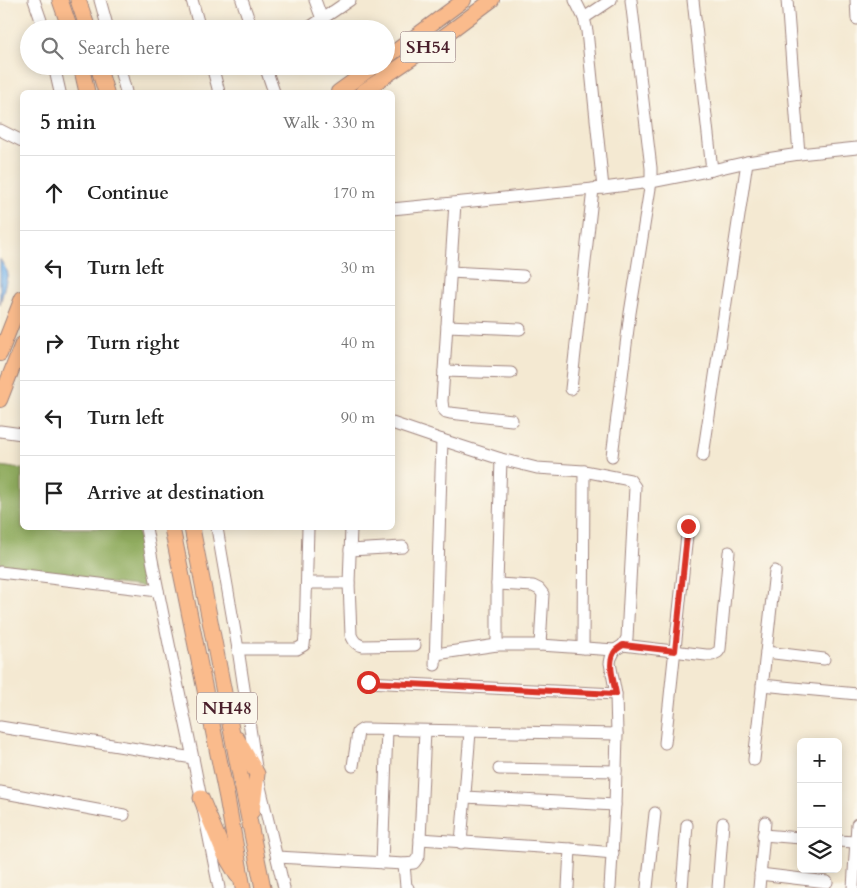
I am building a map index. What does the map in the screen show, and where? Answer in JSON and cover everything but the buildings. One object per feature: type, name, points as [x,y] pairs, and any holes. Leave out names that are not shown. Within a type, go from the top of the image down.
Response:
[{"type":"highway","points":[[60,0],[67,20]]},
{"type":"highway","points":[[78,0],[85,20]]},
{"type":"highway","points":[[83,75],[87,90]]},
{"type":"highway","points":[[101,75],[105,90]]},
{"type":"highway","name":"NH48","points":[[172,530],[227,798],[242,886]]},
{"type":"highway","name":"NH48","points":[[192,530],[263,888]]},
{"type":"highway","points":[[231,728],[257,774],[250,822]]},
{"type":"highway","points":[[201,798],[224,853],[242,886]]},
{"type":"main road","name":"SH54","points":[[395,51],[464,0]]},
{"type":"main road","name":"SH54","points":[[395,67],[436,42],[492,0]]},
{"type":"main road","name":"SH54","points":[[363,86],[369,75]]},
{"type":"main road","name":"SH54","points":[[346,90],[363,86],[381,75]]},
{"type":"main road","points":[[0,354],[20,303]]},
{"type":"main road","points":[[0,400],[20,349]]},
{"type":"street","points":[[34,0],[41,20]]},
{"type":"street","points":[[100,0],[106,20]]},
{"type":"street","points":[[192,0],[198,20]]},
{"type":"street","points":[[242,0],[249,20]]},
{"type":"street","points":[[315,0],[322,19],[350,0]]},
{"type":"street","points":[[571,389],[598,188],[584,18],[575,0]]},
{"type":"street","points":[[584,18],[611,0]]},
{"type":"street","points":[[612,456],[630,313],[651,182],[651,168],[631,0]]},
{"type":"street","points":[[693,0],[712,170]]},
{"type":"street","points":[[787,0],[799,154]]},
{"type":"street","points":[[856,0],[857,19]]},
{"type":"street","points":[[56,75],[60,90]]},
{"type":"street","points":[[121,75],[125,90]]},
{"type":"street","points":[[214,75],[218,90]]},
{"type":"street","points":[[268,75],[273,90]]},
{"type":"street","points":[[0,130],[20,140]]},
{"type":"street","points":[[395,209],[651,182],[747,162],[857,148]]},
{"type":"street","points":[[703,456],[747,162]]},
{"type":"street","points":[[455,203],[442,406],[446,412],[512,420]]},
{"type":"street","points":[[450,272],[523,276]]},
{"type":"street","points":[[447,326],[520,329]]},
{"type":"street","points":[[444,371],[511,373]]},
{"type":"street","points":[[395,424],[501,459],[537,468],[584,471],[630,480],[635,488],[627,638],[611,658],[610,664],[616,694],[617,734],[610,888]]},
{"type":"street","points":[[0,431],[20,434]]},
{"type":"street","points":[[442,440],[436,659],[497,645],[619,648],[675,651],[706,655],[718,652],[720,649],[729,552]]},
{"type":"street","points":[[497,645],[501,459]]},
{"type":"street","points":[[582,648],[584,471]]},
{"type":"street","points":[[665,743],[688,526]]},
{"type":"street","points":[[146,530],[219,888]]},
{"type":"street","points":[[217,530],[257,774],[284,888]]},
{"type":"street","points":[[238,649],[297,648],[304,645],[308,530]]},
{"type":"street","points":[[351,530],[349,583],[351,635],[353,640],[357,644],[364,646],[415,645]]},
{"type":"street","points":[[350,550],[403,548]]},
{"type":"street","points":[[754,760],[776,571]]},
{"type":"street","points":[[0,572],[158,591]]},
{"type":"street","points":[[307,582],[349,583]]},
{"type":"street","points":[[497,584],[533,586],[543,594],[540,645]]},
{"type":"street","points":[[766,652],[824,659]]},
{"type":"street","points":[[368,682],[616,694]]},
{"type":"street","points":[[762,684],[857,694]]},
{"type":"street","points":[[0,727],[194,758]]},
{"type":"street","points":[[353,766],[358,732],[363,730],[617,734]]},
{"type":"street","points":[[382,863],[387,730]]},
{"type":"street","points":[[277,857],[414,863],[419,856],[425,731]]},
{"type":"street","points":[[462,843],[470,732]]},
{"type":"street","points":[[499,769],[616,771]]},
{"type":"street","points":[[0,792],[124,814]]},
{"type":"street","points":[[465,797],[615,805]]},
{"type":"street","points":[[647,888],[655,813]]},
{"type":"street","points":[[759,888],[765,822]]},
{"type":"street","points":[[718,888],[723,823]]},
{"type":"street","points":[[853,888],[857,824]]},
{"type":"street","points":[[682,888],[686,825]]},
{"type":"street","points":[[764,835],[797,838]]},
{"type":"street","points":[[420,840],[613,853]]},
{"type":"street","points":[[842,840],[856,842]]},
{"type":"street","points":[[568,888],[570,849]]},
{"type":"street","points":[[404,864],[406,887],[408,888]]},
{"type":"street","points":[[760,874],[827,882]]},
{"type":"green space","points":[[0,466],[20,469],[20,530],[137,530],[149,588],[0,569]]},
{"type":"water","points":[[0,259],[8,273],[0,304]]},
{"type":"route","points":[[368,682],[616,694],[610,664],[615,650],[623,645],[675,651],[688,526]]}]
